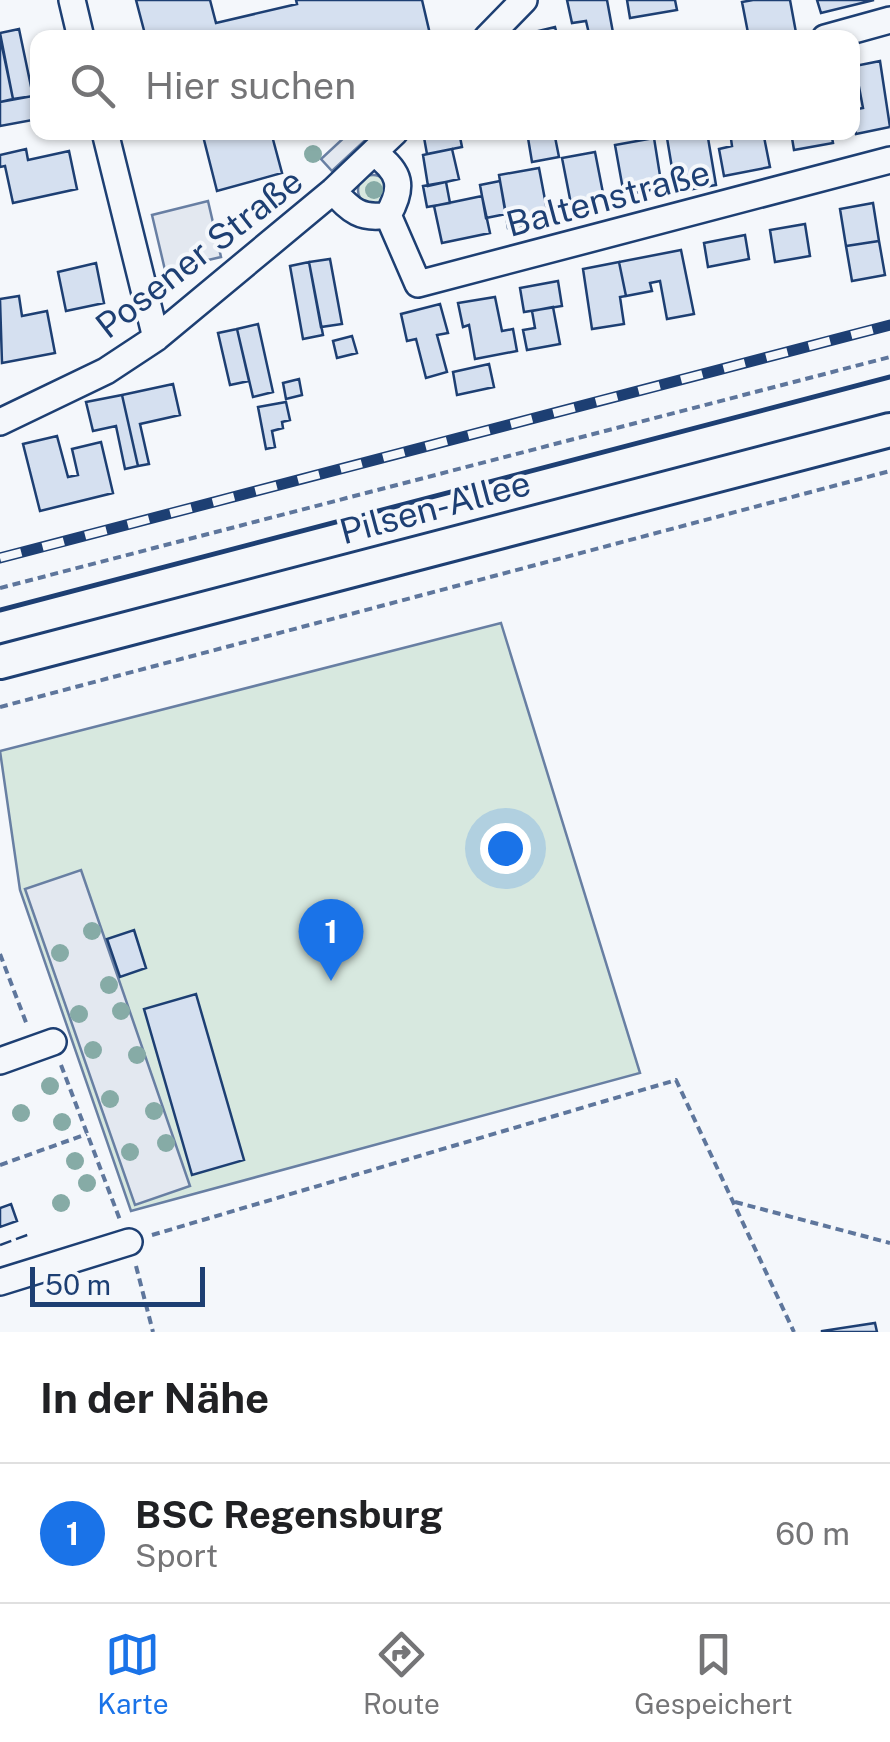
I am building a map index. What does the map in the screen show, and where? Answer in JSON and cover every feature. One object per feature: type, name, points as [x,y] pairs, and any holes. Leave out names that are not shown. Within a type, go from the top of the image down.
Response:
[{"type":"main road","name":"Pilsen-Allee","points":[[0,662],[890,430]]},
{"type":"street","points":[[72,0],[79,30]]},
{"type":"street","points":[[494,30],[524,0]]},
{"type":"street","points":[[854,30],[890,20]]},
{"type":"street","points":[[107,140],[156,338]]},
{"type":"street","name":"Posener Straße","points":[[0,422],[106,371],[156,338],[333,191],[386,140]]},
{"type":"street","points":[[374,153],[388,163],[398,181],[398,198],[388,214]]},
{"type":"street","name":"Baltenstraße","points":[[388,214],[418,284],[890,160]]},
{"type":"street","name":"Posener Straße","points":[[333,191],[354,214],[372,218],[388,214]]},
{"type":"street","points":[[0,1061],[44,1045]]},
{"type":"street","points":[[0,1282],[129,1242]]},
{"type":"path","points":[[0,588],[890,356]]},
{"type":"path","points":[[0,707],[890,471]]},
{"type":"path","points":[[0,954],[87,1134],[129,1242],[153,1332]]},
{"type":"path","points":[[129,1242],[676,1080],[794,1332]]},
{"type":"path","points":[[0,1165],[87,1134]]},
{"type":"path","points":[[732,1202],[890,1242]]},
{"type":"shaded area","points":[[341,140],[365,140],[332,171],[321,159]]},
{"type":"shaded area","points":[[373,175],[384,179],[388,190],[384,201],[373,205],[362,201],[358,190],[362,179]]},
{"type":"shaded area","points":[[208,201],[221,257],[165,270],[152,215]]},
{"type":"shaded area","points":[[501,623],[640,1073],[131,1211],[20,890],[0,751]]},
{"type":"shaded area","points":[[81,870],[190,1186],[135,1205],[25,889]]},
{"type":"building","points":[[136,0],[210,0],[216,23],[297,4],[296,0],[422,0],[429,30],[144,30]]},
{"type":"building","points":[[567,0],[607,0],[613,30],[588,30],[586,21],[572,23]]},
{"type":"building","points":[[627,0],[675,0],[677,10],[630,18]]},
{"type":"building","points":[[790,0],[796,30],[747,30],[742,2]]},
{"type":"building","points":[[817,0],[874,0],[821,13]]},
{"type":"building","points":[[19,29],[30,96],[13,99],[0,33]]},
{"type":"building","points":[[0,37],[13,99],[0,102]]},
{"type":"building","points":[[880,61],[890,127],[860,133],[860,65]]},
{"type":"building","points":[[30,96],[30,120],[0,126],[0,102]]},
{"type":"building","points":[[204,140],[273,140],[282,173],[217,191]]},
{"type":"building","points":[[424,140],[461,140],[462,147],[427,154]]},
{"type":"building","points":[[528,140],[556,140],[559,157],[532,162]]},
{"type":"building","points":[[654,140],[662,188],[624,195],[615,145]]},
{"type":"building","points":[[667,140],[708,140],[716,185],[676,192]]},
{"type":"building","points":[[731,140],[765,140],[770,167],[724,176],[719,149],[732,146]]},
{"type":"building","points":[[792,140],[832,140],[833,143],[794,150]]},
{"type":"building","points":[[26,149],[28,160],[69,151],[77,189],[13,203],[5,166],[0,167],[0,155]]},
{"type":"building","points":[[452,149],[459,179],[428,186],[423,155]]},
{"type":"building","points":[[595,152],[604,198],[571,204],[562,158]]},
{"type":"building","points":[[539,168],[549,221],[508,228],[499,175]]},
{"type":"building","points":[[500,181],[506,214],[486,218],[480,185]]},
{"type":"building","points":[[446,182],[450,203],[427,207],[423,186]]},
{"type":"building","points":[[482,196],[490,233],[442,243],[434,206]]},
{"type":"building","points":[[873,203],[879,241],[846,246],[840,209]]},
{"type":"building","points":[[805,224],[810,256],[775,262],[770,230]]},
{"type":"building","points":[[745,235],[749,259],[708,267],[704,243]]},
{"type":"building","points":[[879,241],[885,275],[852,281],[846,246]]},
{"type":"building","points":[[681,250],[694,314],[667,319],[660,281],[650,283],[652,291],[626,296],[619,262]]},
{"type":"building","points":[[330,259],[342,324],[321,327],[309,262]]},
{"type":"building","points":[[309,262],[323,335],[303,339],[290,266]]},
{"type":"building","points":[[619,262],[626,296],[620,297],[624,324],[592,329],[583,269]]},
{"type":"building","points":[[96,263],[104,303],[66,311],[58,272]]},
{"type":"building","points":[[558,281],[562,306],[524,312],[520,288]]},
{"type":"building","points":[[19,296],[22,316],[47,311],[55,353],[2,363],[0,299]]},
{"type":"building","points":[[495,297],[502,331],[513,329],[517,351],[475,359],[469,325],[463,327],[458,303]]},
{"type":"building","points":[[440,304],[448,333],[437,335],[447,372],[426,378],[416,339],[407,341],[401,314]]},
{"type":"building","points":[[553,307],[560,344],[527,350],[523,330],[535,328],[532,311]]},
{"type":"building","points":[[258,324],[273,392],[253,397],[237,329]]},
{"type":"building","points":[[237,329],[249,381],[230,385],[218,333]]},
{"type":"building","points":[[352,336],[357,353],[337,358],[333,341]]},
{"type":"building","points":[[489,364],[494,387],[457,395],[453,372]]},
{"type":"building","points":[[299,379],[302,395],[286,399],[283,383]]},
{"type":"building","points":[[173,384],[180,415],[140,424],[149,464],[138,466],[122,395]]},
{"type":"building","points":[[122,395],[138,466],[125,469],[116,426],[93,431],[86,402]]},
{"type":"building","points":[[286,402],[290,420],[282,422],[283,428],[272,431],[275,447],[266,449],[258,407]]},
{"type":"building","points":[[57,436],[68,477],[78,475],[72,449],[101,442],[113,493],[40,511],[23,444]]},
{"type":"building","points":[[134,930],[146,968],[120,977],[107,939]]},
{"type":"building","points":[[196,994],[244,1160],[192,1175],[144,1009]]},
{"type":"building","points":[[11,1204],[17,1221],[0,1227],[0,1208]]},
{"type":"building","points":[[875,1323],[877,1332],[822,1332],[822,1331]]},
{"type":"railway","points":[[0,558],[890,325]]},
{"type":"fence","points":[[0,1245],[30,1234]]},
{"type":"wall","points":[[0,610],[890,377]]},
{"type":"place","name":"BSC Regensburg","points":[[331,981]]}]
